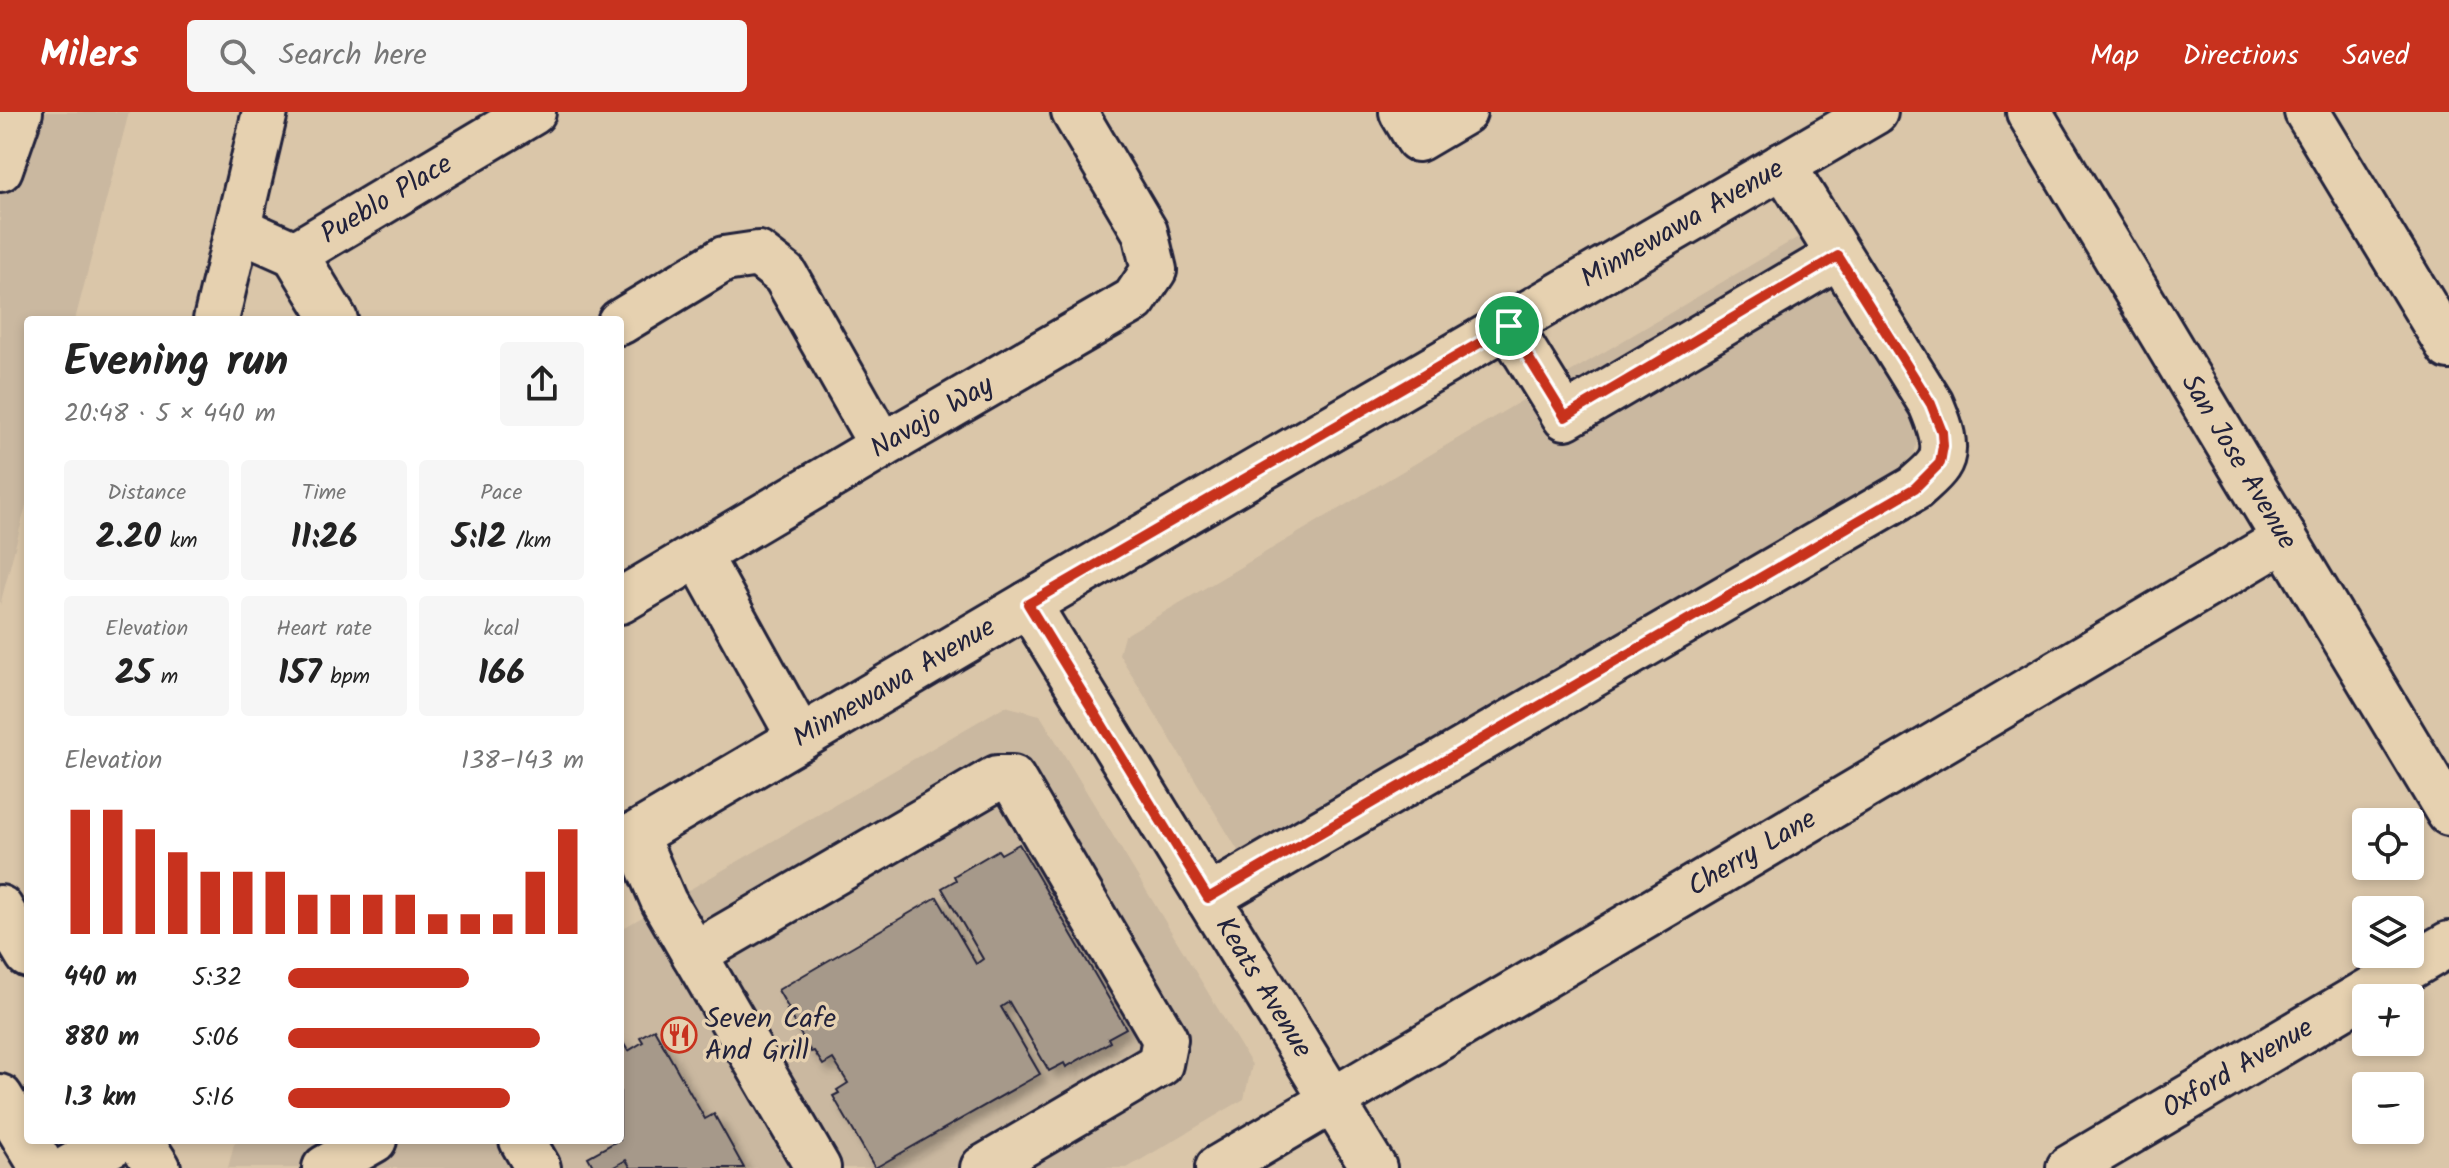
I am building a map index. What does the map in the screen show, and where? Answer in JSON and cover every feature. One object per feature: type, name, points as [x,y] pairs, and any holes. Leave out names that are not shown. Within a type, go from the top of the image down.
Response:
[{"type":"street","points":[[0,169],[20,112]]},
{"type":"street","points":[[217,316],[265,112]]},
{"type":"street","name":"Pueblo Place","points":[[239,229],[295,254],[533,112]]},
{"type":"street","name":"Navajo Way","points":[[624,599],[1134,300],[1154,270],[1145,232],[1074,112]]},
{"type":"street","points":[[1402,112],[1418,139],[1464,112]]},
{"type":"street","name":"Minnewawa Avenue","points":[[628,840],[1875,112]]},
{"type":"street","name":"San Jose Avenue","points":[[2029,112],[2449,813]]},
{"type":"street","points":[[2307,112],[2449,347]]},
{"type":"street","points":[[1208,898],[1915,488],[1940,463],[1942,432],[1931,404],[1783,165]]},
{"type":"street","points":[[295,254],[333,316]]},
{"type":"street","points":[[624,320],[724,259],[758,254],[785,275],[882,446]]},
{"type":"street","points":[[1509,326],[1565,417],[1838,256]]},
{"type":"street","name":"Cherry Lane","points":[[1218,1168],[2285,539]]},
{"type":"street","points":[[699,556],[800,738]]},
{"type":"street","name":"Keats Avenue","points":[[1028,604],[1374,1168]]},
{"type":"street","points":[[694,954],[997,778],[1012,778],[1165,1039],[1160,1064],[983,1168]]},
{"type":"street","points":[[628,840],[818,1168]]},
{"type":"street","points":[[11,910],[24,944]]},
{"type":"street","name":"Oxford Avenue","points":[[2069,1168],[2449,944]]},
{"type":"street","points":[[0,1097],[24,1137]]},
{"type":"street","points":[[28,1144],[43,1168]]},
{"type":"street","points":[[69,1168],[112,1144]]},
{"type":"street","points":[[143,1144],[158,1168]]},
{"type":"street","points":[[325,1168],[367,1144]]},
{"type":"street","points":[[524,1144],[538,1168]]},
{"type":"shaded area","points":[[0,112],[129,112],[76,316],[24,316],[24,513],[0,605]]},
{"type":"shaded area","points":[[1800,236],[1920,427],[1910,472],[1248,867],[1119,654],[1124,636]]},
{"type":"shaded area","points":[[1005,706],[1040,715],[1252,1065],[1244,1099],[1127,1168],[228,1168],[234,1144],[624,1144],[624,928]]},
{"type":"building","points":[[1019,844],[1126,1028],[1108,1038],[1110,1042],[1066,1067],[1064,1063],[1049,1071],[1009,1002],[1001,1007],[1040,1074],[875,1168],[833,1096],[848,1083],[833,1059],[823,1065],[814,1051],[811,1052],[778,990],[937,897],[976,964],[983,959],[942,888],[956,880],[954,876],[998,850],[1001,854]]},
{"type":"building","points":[[654,1029],[705,1119],[714,1114],[744,1168],[631,1168],[626,1160],[612,1168],[594,1168],[588,1157],[611,1144],[624,1144],[624,1044],[628,1051],[643,1042],[640,1037]]},
{"type":"place","name":"Seven Cafe And Grill","points":[[679,1035]]},
{"type":"route","points":[[1838,256],[1931,404],[1942,432],[1940,463],[1915,488],[1208,898],[1028,604],[1509,326],[1565,417],[1838,256]]}]
